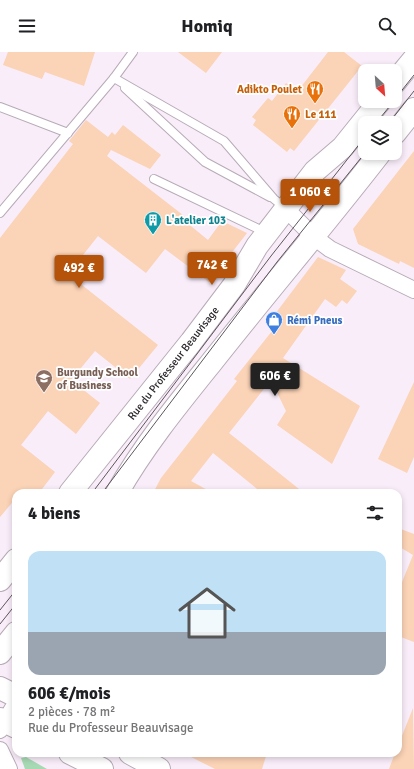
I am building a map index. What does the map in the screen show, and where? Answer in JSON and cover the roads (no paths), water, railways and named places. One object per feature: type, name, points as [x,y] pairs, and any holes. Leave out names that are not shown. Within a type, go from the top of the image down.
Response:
[{"type":"street","points":[[402,74],[414,59]]},
{"type":"street","name":"Rue du Professeur Beauvisage","points":[[73,489],[191,342],[234,285],[268,233],[280,204],[343,147],[374,108]]},
{"type":"street","points":[[402,124],[414,109]]},
{"type":"street","points":[[120,489],[190,389],[374,160]]},
{"type":"street","points":[[280,204],[314,237],[345,258],[414,290]]},
{"type":"street","points":[[0,580],[12,565]]},
{"type":"street","points":[[0,653],[12,638]]},
{"type":"street","points":[[0,688],[12,694]]},
{"type":"street","points":[[5,724],[12,711]]},
{"type":"street","points":[[0,750],[9,769]]},
{"type":"street","points":[[78,757],[102,769]]},
{"type":"street","points":[[137,757],[159,769]]},
{"type":"lane","points":[[0,213],[114,78],[133,52]]},
{"type":"lane","points":[[114,78],[224,141],[280,204]]},
{"type":"lane","points":[[114,78],[205,162],[280,204]]},
{"type":"lane","points":[[0,107],[68,133]]},
{"type":"lane","points":[[154,179],[268,233]]},
{"type":"tram line","points":[[402,90],[414,75]]},
{"type":"tram line","points":[[394,116],[414,91]]},
{"type":"tram line","points":[[382,116],[388,108]]},
{"type":"tram line","points":[[95,489],[271,256],[358,146]]},
{"type":"tram line","points":[[105,489],[277,262],[359,160]]},
{"type":"tram line","points":[[0,610],[12,595]]},
{"type":"tram line","points":[[0,624],[12,609]]},
{"type":"place","name":"Adikto Poulet","points":[[315,104]]},
{"type":"place","name":"Le 111","points":[[292,129]]},
{"type":"place","name":"L'atelier 103","points":[[153,235]]},
{"type":"place","name":"Rémi Pneus","points":[[274,335]]},
{"type":"place","name":"Burgundy School of Business","points":[[44,393]]}]
